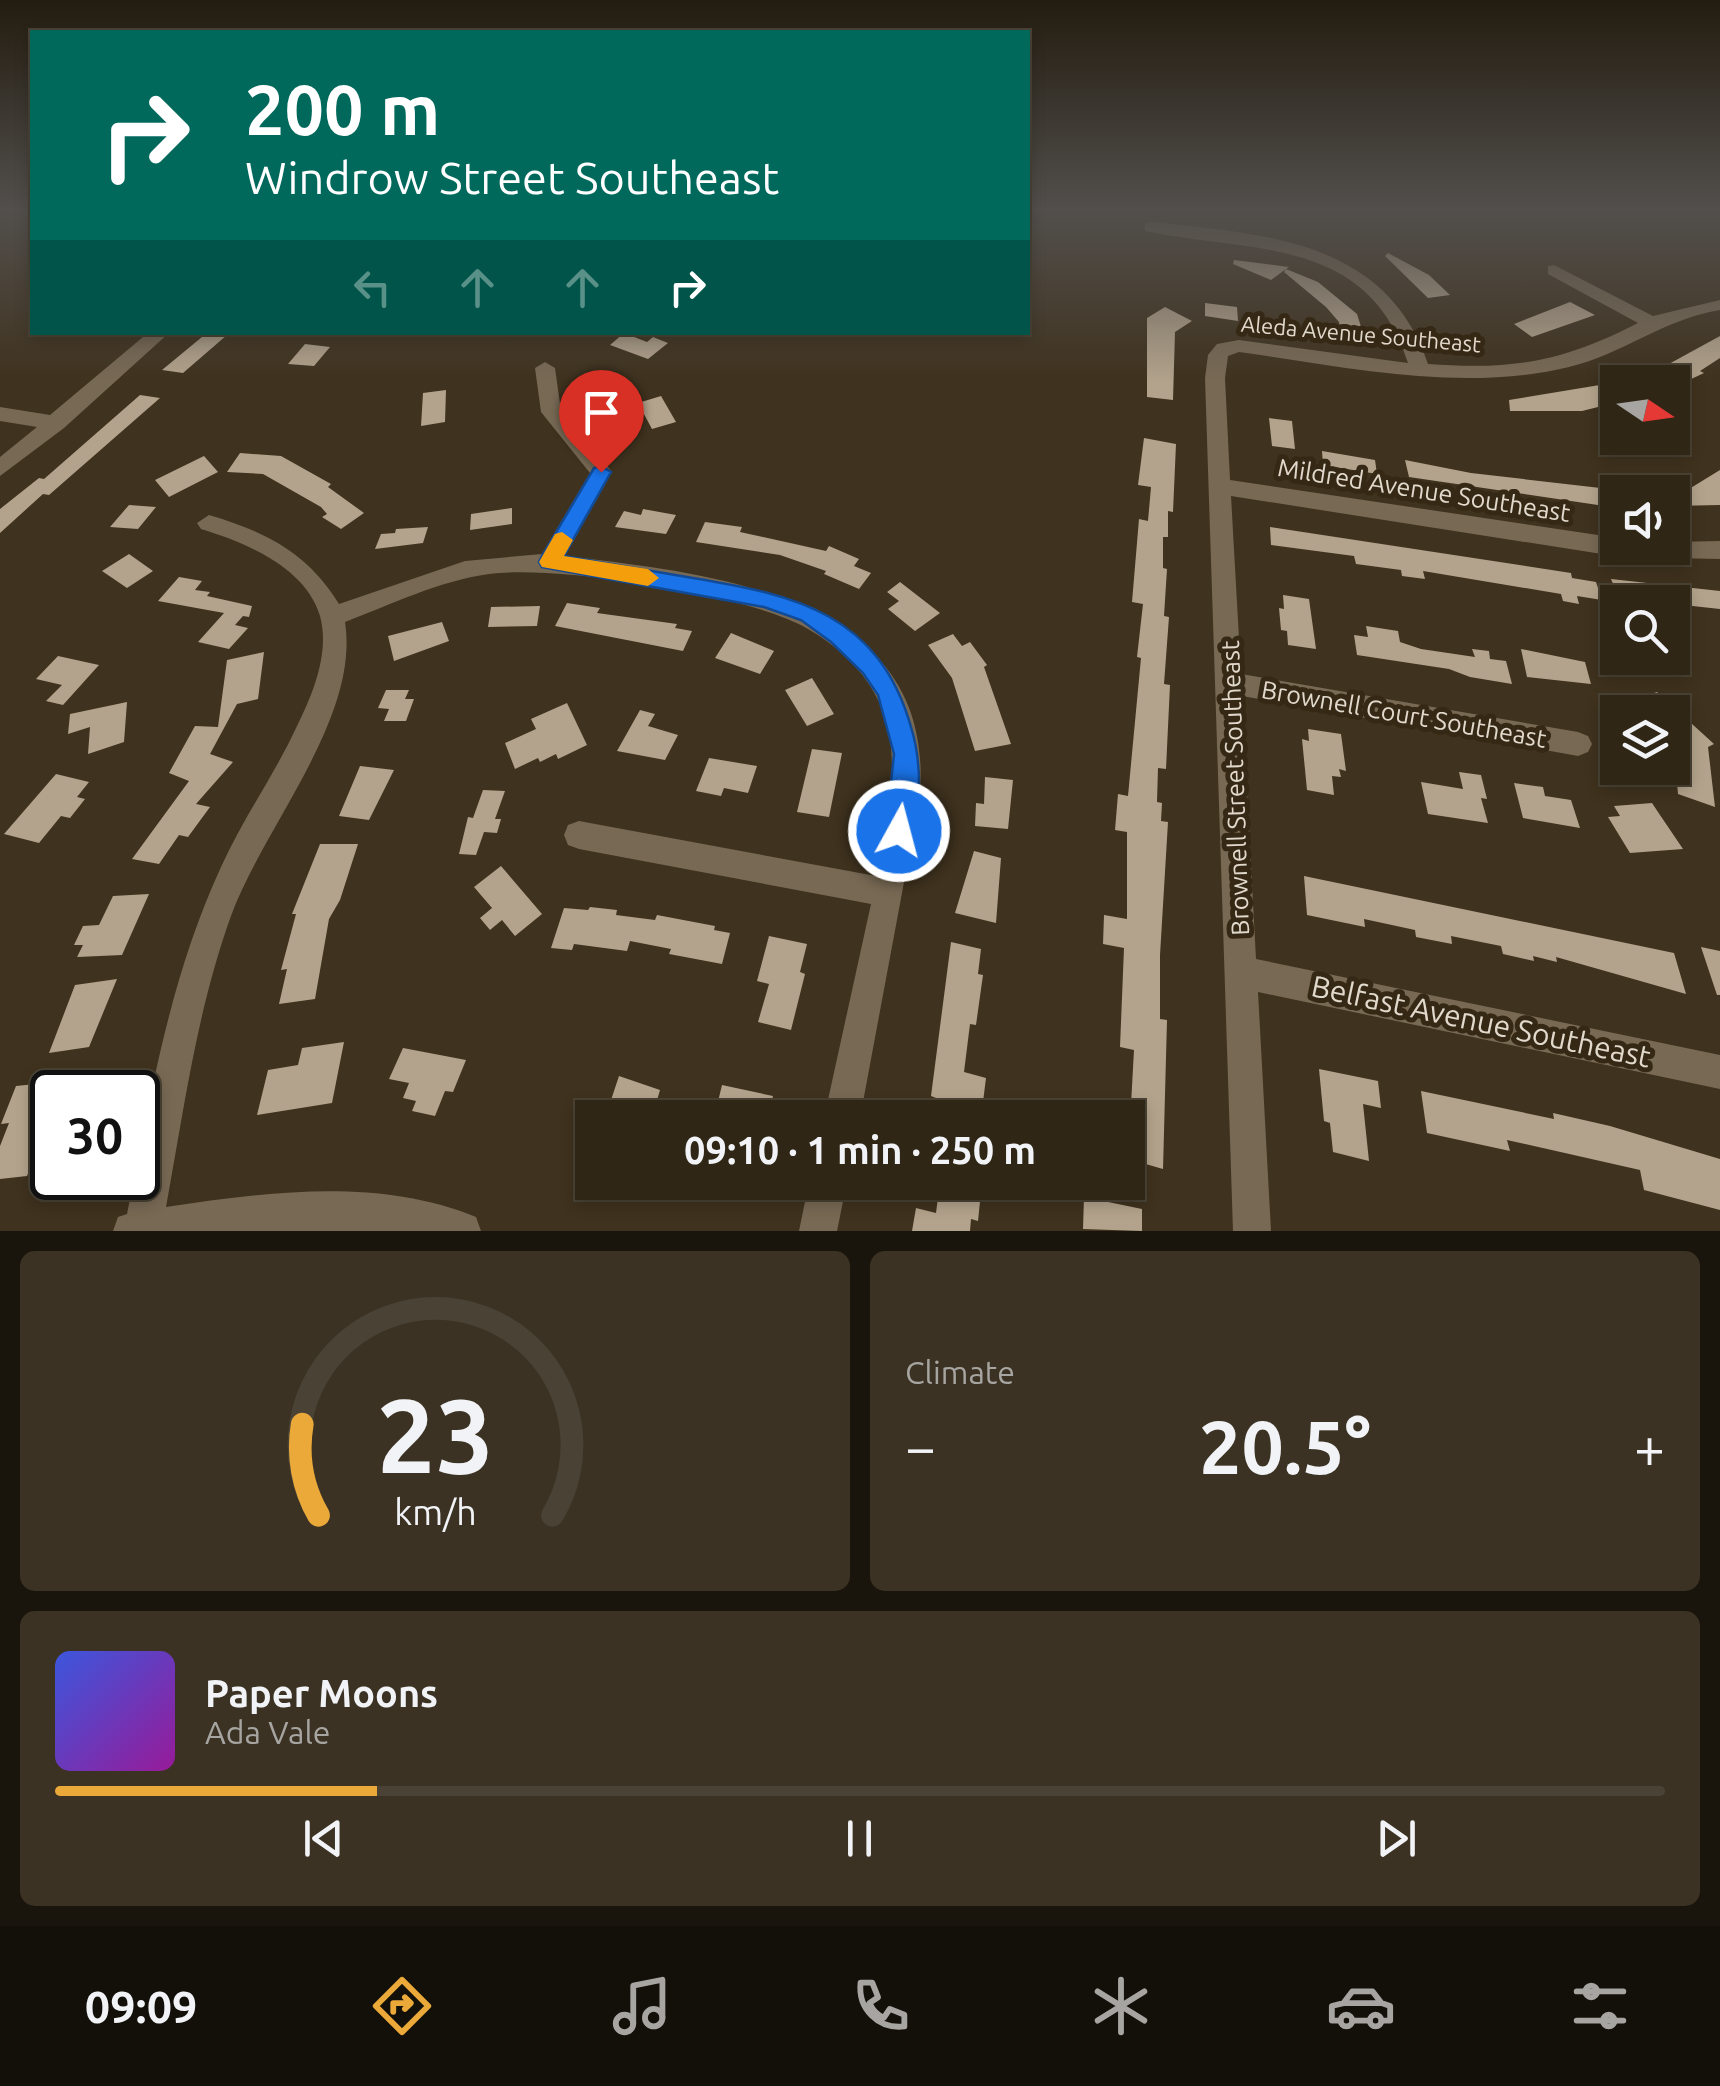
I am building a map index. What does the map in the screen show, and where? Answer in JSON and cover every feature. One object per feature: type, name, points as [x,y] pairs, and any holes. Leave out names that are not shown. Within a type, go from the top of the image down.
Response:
[{"type":"street","points":[[1342,268],[1353,273],[1392,308],[1406,329],[1420,369]]},
{"type":"street","points":[[1554,270],[1652,323]]},
{"type":"street","name":"Aleda Avenue Southeast","points":[[1224,348],[1240,346],[1420,369],[1498,372],[1563,363],[1626,340],[1652,323],[1720,305]]},
{"type":"street","points":[[0,469],[158,335]]},
{"type":"street","name":"Brownell Street Southeast","points":[[1224,348],[1218,355],[1216,378],[1252,1231]]},
{"type":"street","points":[[545,368],[551,412],[601,472],[550,562]]},
{"type":"street","points":[[0,414],[57,423]]},
{"type":"street","name":"Mildred Avenue Southeast","points":[[1222,487],[1600,544]]},
{"type":"street","points":[[210,523],[255,536],[291,557],[333,616],[334,650],[326,687],[306,742],[233,872],[194,970],[138,1229],[271,1210],[397,1214],[462,1231]]},
{"type":"street","name":"Mildred Avenue Southeast","points":[[1690,551],[1720,550]]},
{"type":"street","points":[[333,616],[483,566],[550,562],[766,599],[809,614],[872,666],[889,692],[906,754],[904,800],[846,1100]]},
{"type":"street","name":"Brownell Court Southeast","points":[[1230,683],[1578,744]]},
{"type":"street","points":[[579,836],[889,893]]},
{"type":"street","name":"Belfast Avenue Southeast","points":[[1242,972],[1720,1072]]},
{"type":"street","points":[[818,1231],[824,1200]]},
{"type":"building","points":[[1244,268],[1287,268],[1271,280]]},
{"type":"building","points":[[1398,268],[1417,268],[1450,295],[1428,298]]},
{"type":"building","points":[[1286,269],[1318,282],[1357,314],[1367,346],[1342,339],[1339,322],[1284,272]]},
{"type":"building","points":[[1570,302],[1595,315],[1532,337],[1514,324]]},
{"type":"building","points":[[1205,303],[1237,307],[1238,321],[1205,316]]},
{"type":"building","points":[[1165,307],[1192,321],[1175,332],[1173,400],[1147,397],[1147,318]]},
{"type":"building","points":[[204,335],[227,335],[183,373],[162,370]]},
{"type":"building","points":[[622,335],[647,342],[653,337],[668,343],[648,359],[610,345]]},
{"type":"building","points":[[1720,336],[1720,358],[1700,371],[1704,373],[1690,380],[1690,365],[1667,365]]},
{"type":"building","points":[[305,344],[330,347],[314,366],[288,364]]},
{"type":"building","points":[[1600,385],[1600,406],[1582,411],[1510,411],[1509,400]]},
{"type":"building","points":[[446,390],[445,422],[421,426],[423,393]]},
{"type":"building","points":[[140,395],[160,398],[0,533],[0,509],[39,478],[44,479]]},
{"type":"building","points":[[661,396],[676,422],[652,429],[638,403]]},
{"type":"building","points":[[1269,418],[1292,421],[1295,449],[1272,446]]},
{"type":"building","points":[[1144,438],[1176,444],[1173,512],[1168,511],[1168,537],[1163,537],[1163,568],[1167,569],[1164,616],[1169,617],[1164,684],[1170,685],[1166,769],[1158,768],[1157,802],[1162,803],[1161,821],[1168,822],[1160,955],[1160,1019],[1167,1020],[1163,1169],[1145,1164],[1145,1100],[1131,1100],[1134,1050],[1120,1047],[1124,948],[1103,944],[1104,915],[1127,919],[1127,832],[1115,830],[1118,794],[1128,796],[1141,658],[1137,657],[1143,604],[1132,602],[1139,519],[1148,521],[1151,487],[1138,485]]},
{"type":"building","points":[[1322,451],[1375,460],[1377,474],[1323,465]]},
{"type":"building","points":[[240,453],[281,456],[331,484],[328,487],[364,513],[341,529],[322,517],[327,514],[321,507],[263,474],[227,472]]},
{"type":"building","points":[[204,456],[218,472],[169,497],[155,480]]},
{"type":"building","points":[[1405,460],[1471,473],[1600,488],[1600,505],[1409,477]]},
{"type":"building","points":[[1720,470],[1720,505],[1690,506],[1690,488]]},
{"type":"building","points":[[129,505],[156,507],[138,529],[110,527]]},
{"type":"building","points":[[512,508],[512,524],[470,530],[471,514]]},
{"type":"building","points":[[643,509],[676,515],[666,534],[615,527],[624,511],[641,515]]},
{"type":"building","points":[[705,522],[742,527],[740,532],[826,551],[829,546],[859,559],[854,566],[871,573],[859,589],[824,574],[826,571],[780,555],[696,542]]},
{"type":"building","points":[[428,527],[423,543],[375,549],[381,534]]},
{"type":"building","points":[[1270,527],[1571,573],[1572,578],[1596,582],[1600,600],[1577,596],[1579,604],[1563,601],[1561,594],[1423,571],[1425,579],[1402,576],[1401,570],[1356,564],[1354,556],[1271,545]]},
{"type":"building","points":[[129,554],[153,571],[127,588],[102,571]]},
{"type":"building","points":[[179,577],[202,581],[195,590],[210,592],[207,596],[252,606],[249,617],[243,616],[235,625],[248,628],[229,649],[198,642],[224,613],[158,601]]},
{"type":"building","points":[[1611,579],[1666,585],[1614,585]]},
{"type":"building","points":[[900,582],[940,613],[915,631],[888,609],[899,601],[887,592]]},
{"type":"building","points":[[1690,588],[1720,591],[1720,609],[1690,606]]},
{"type":"building","points":[[1283,595],[1309,599],[1316,649],[1288,645],[1287,631],[1281,630],[1279,608],[1284,609]]},
{"type":"building","points":[[567,603],[600,608],[597,613],[677,624],[675,628],[692,631],[683,651],[555,626]]},
{"type":"building","points":[[540,606],[537,626],[488,627],[491,607]]},
{"type":"building","points":[[442,622],[449,641],[394,661],[388,636]]},
{"type":"building","points":[[1366,626],[1398,631],[1400,642],[1421,649],[1475,657],[1472,649],[1489,651],[1490,659],[1506,661],[1512,684],[1449,669],[1357,655],[1354,635],[1368,637]]},
{"type":"building","points":[[731,633],[774,651],[760,674],[715,658]]},
{"type":"building","points":[[953,634],[962,646],[970,642],[987,665],[984,667],[1011,744],[975,751],[952,678],[928,645]]},
{"type":"building","points":[[1521,649],[1585,662],[1591,684],[1527,677]]},
{"type":"building","points":[[264,652],[258,699],[237,704],[210,754],[233,762],[196,804],[210,807],[188,837],[179,835],[159,864],[132,859],[189,781],[169,773],[195,726],[218,727],[227,660]]},
{"type":"building","points":[[58,656],[99,665],[63,705],[46,701],[62,685],[36,679]]},
{"type":"building","points":[[812,678],[834,714],[807,726],[785,690]]},
{"type":"building","points":[[386,690],[409,690],[405,699],[414,699],[406,721],[384,721],[389,709],[378,708]]},
{"type":"building","points":[[127,702],[124,742],[88,754],[90,727],[68,734],[70,714]]},
{"type":"building","points":[[567,703],[587,745],[558,759],[556,754],[540,762],[538,758],[515,769],[505,743],[536,729],[531,719]]},
{"type":"building","points":[[640,710],[655,714],[648,726],[678,735],[665,760],[617,751]]},
{"type":"building","points":[[1690,722],[1714,744],[1708,747],[1715,807],[1678,794],[1677,785],[1690,785]]},
{"type":"building","points":[[1308,729],[1341,734],[1346,771],[1339,769],[1341,777],[1332,776],[1334,795],[1307,790],[1302,739],[1309,741]]},
{"type":"building","points":[[812,749],[842,753],[829,817],[797,812]]},
{"type":"building","points":[[709,758],[757,766],[748,793],[724,788],[721,796],[696,791]]},
{"type":"building","points":[[360,766],[394,770],[369,820],[339,816]]},
{"type":"building","points":[[1459,772],[1481,775],[1487,799],[1481,798],[1488,823],[1428,814],[1421,782],[1463,789]]},
{"type":"building","points":[[56,774],[89,782],[77,797],[85,799],[70,818],[61,816],[39,843],[4,834]]},
{"type":"building","points":[[985,777],[1013,780],[1008,829],[975,826],[976,803],[984,804]]},
{"type":"building","points":[[1514,783],[1543,787],[1545,796],[1571,800],[1580,828],[1523,818]]},
{"type":"building","points":[[483,790],[505,791],[495,819],[501,819],[497,833],[484,832],[476,855],[459,854],[468,817],[473,818]]},
{"type":"building","points":[[1652,803],[1683,849],[1630,853],[1608,817],[1620,816],[1614,806]]},
{"type":"building","points":[[320,844],[358,844],[340,900],[329,919],[315,999],[279,1004],[287,969],[281,970],[296,914],[292,914]]},
{"type":"building","points":[[974,851],[1001,858],[996,923],[955,913]]},
{"type":"building","points":[[501,866],[542,914],[515,936],[502,920],[490,930],[480,918],[492,908],[474,887]]},
{"type":"building","points":[[1304,876],[1674,953],[1686,994],[1556,957],[1557,962],[1533,956],[1534,961],[1503,954],[1501,946],[1451,936],[1452,944],[1416,937],[1415,930],[1364,919],[1365,927],[1307,915]]},
{"type":"building","points":[[149,894],[122,955],[77,957],[83,945],[74,945],[83,926],[99,925],[113,896]]},
{"type":"building","points":[[564,908],[617,910],[616,915],[655,920],[657,915],[715,926],[714,930],[730,933],[722,964],[669,954],[671,949],[630,941],[627,951],[574,944],[572,950],[551,948]]},
{"type":"building","points":[[769,936],[807,944],[800,972],[805,974],[791,1030],[758,1022],[769,984],[757,981]]},
{"type":"building","points":[[951,942],[981,949],[978,974],[983,975],[976,1025],[970,1024],[964,1072],[986,1078],[983,1100],[936,1100],[931,1096]]},
{"type":"building","points":[[1701,947],[1720,951],[1720,995],[1717,995]]},
{"type":"building","points":[[117,979],[89,1047],[49,1053],[75,985]]},
{"type":"building","points":[[344,1042],[332,1103],[257,1115],[268,1070],[298,1065],[302,1048]]},
{"type":"building","points":[[403,1048],[466,1060],[453,1092],[445,1091],[435,1116],[412,1111],[416,1101],[403,1098],[409,1083],[389,1079]]},
{"type":"building","points":[[1319,1069],[1378,1081],[1381,1108],[1363,1104],[1369,1161],[1333,1152],[1330,1123],[1324,1121]]},
{"type":"building","points":[[619,1076],[660,1090],[657,1100],[611,1100]]},
{"type":"building","points":[[30,1085],[30,1168],[27,1176],[0,1179],[0,1146],[9,1123],[1,1124],[16,1086]]},
{"type":"building","points":[[722,1085],[773,1096],[772,1100],[718,1100]]},
{"type":"building","points":[[1421,1091],[1554,1119],[1553,1113],[1720,1159],[1720,1210],[1644,1190],[1640,1170],[1507,1140],[1510,1151],[1427,1133]]},
{"type":"building","points":[[938,1200],[980,1200],[978,1221],[971,1219],[970,1231],[912,1231],[916,1208],[936,1213]]},
{"type":"building","points":[[1084,1200],[1142,1209],[1142,1231],[1083,1229]]},
{"type":"slow traffic","points":[[562,540],[550,562],[648,578]]},
{"type":"route","points":[[601,472],[550,562],[766,599],[809,614],[839,635],[872,666],[889,692],[906,754],[899,831]]}]
